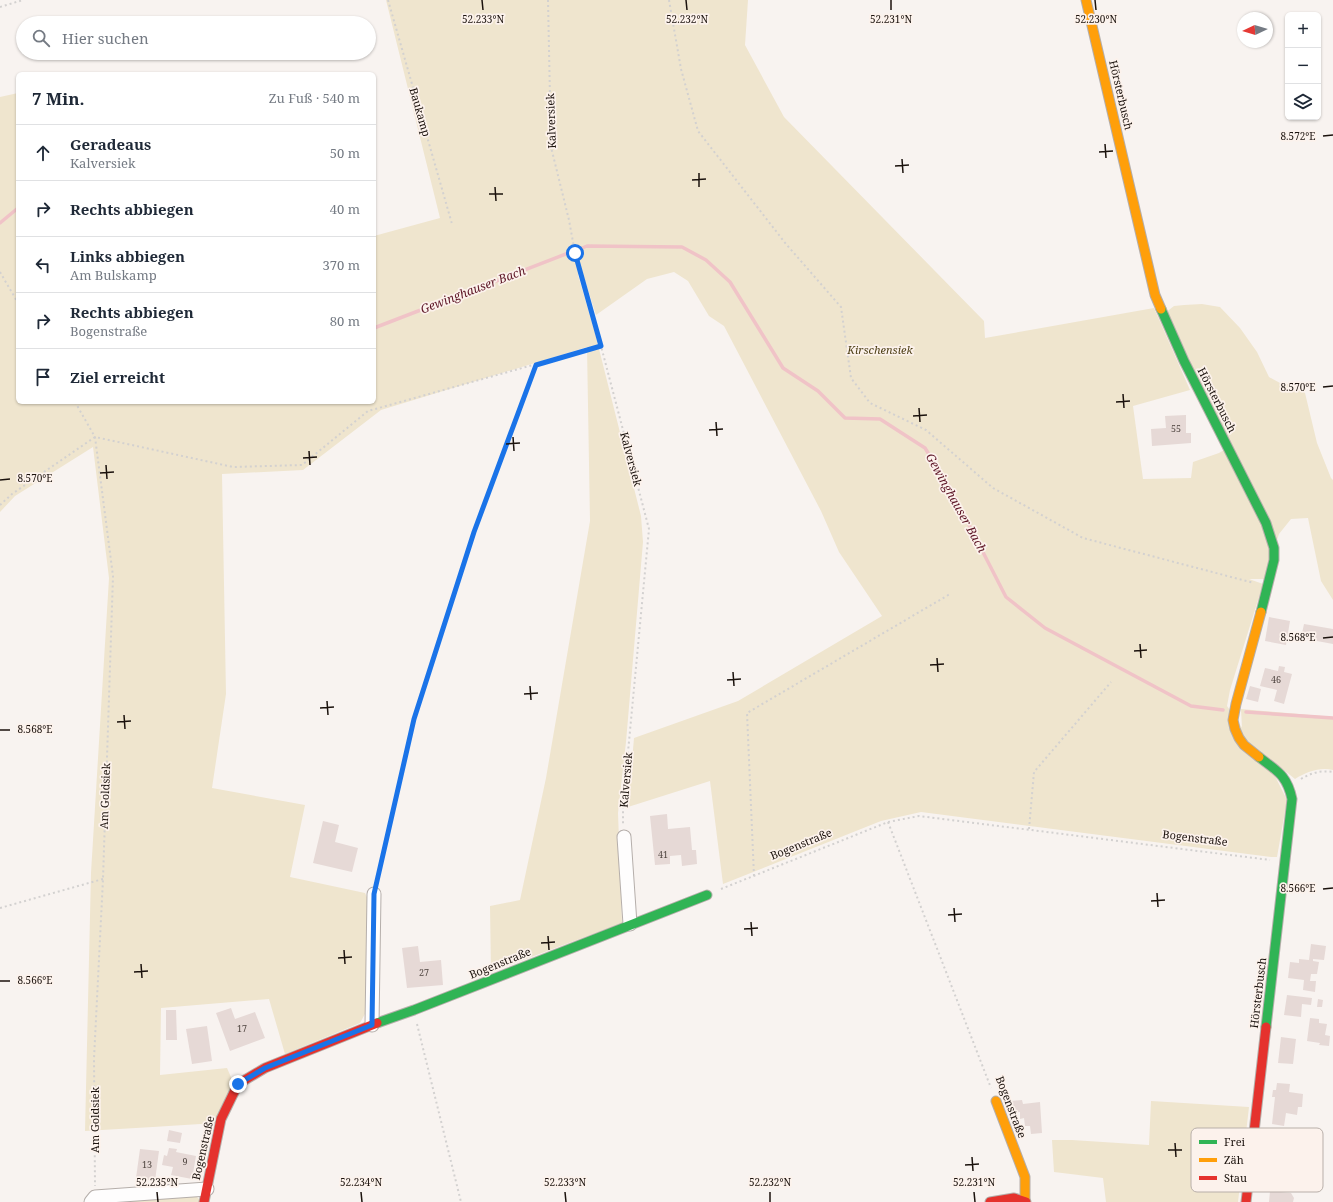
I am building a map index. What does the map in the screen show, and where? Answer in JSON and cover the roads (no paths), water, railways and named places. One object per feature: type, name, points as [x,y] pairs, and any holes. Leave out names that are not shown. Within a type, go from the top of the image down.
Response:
[{"type":"street","name":"Hörsterbusch","points":[[1086,0],[1155,295],[1184,361],[1266,523],[1274,548],[1274,560],[1268,587],[1233,720],[1237,733],[1247,748],[1282,775],[1290,786],[1292,800],[1254,1128]]},
{"type":"street","points":[[624,837],[630,924]]},
{"type":"street","points":[[372,1025],[374,894]]},
{"type":"street","name":"Bogenstraße","points":[[204,1202],[221,1119],[238,1084],[265,1068],[707,895]]},
{"type":"street","name":"Bogenstraße","points":[[996,1101],[1024,1177],[1026,1201]]},
{"type":"street","points":[[93,1199],[206,1188]]},
{"type":"street","name":"Hörsterbusch","points":[[1246,1202],[1247,1192]]},
{"type":"street","points":[[990,1202],[1014,1198],[1026,1201]]},
{"type":"waterway","name":"Gewinghauser Bach","points":[[0,223],[16,210]]},
{"type":"waterway","name":"Gewinghauser Bach","points":[[577,250],[587,246],[682,247],[706,260],[730,282],[783,368],[818,391],[845,418],[880,419],[925,448],[949,486],[1006,597],[1045,628],[1191,706],[1223,710]]},
{"type":"waterway","name":"Gewinghauser Bach","points":[[376,327],[571,252]]},
{"type":"waterway","name":"Gewinghauser Bach","points":[[1246,712],[1333,718]]},
{"type":"park label","name":"Kirschensiek","points":[[880,350]]}]
